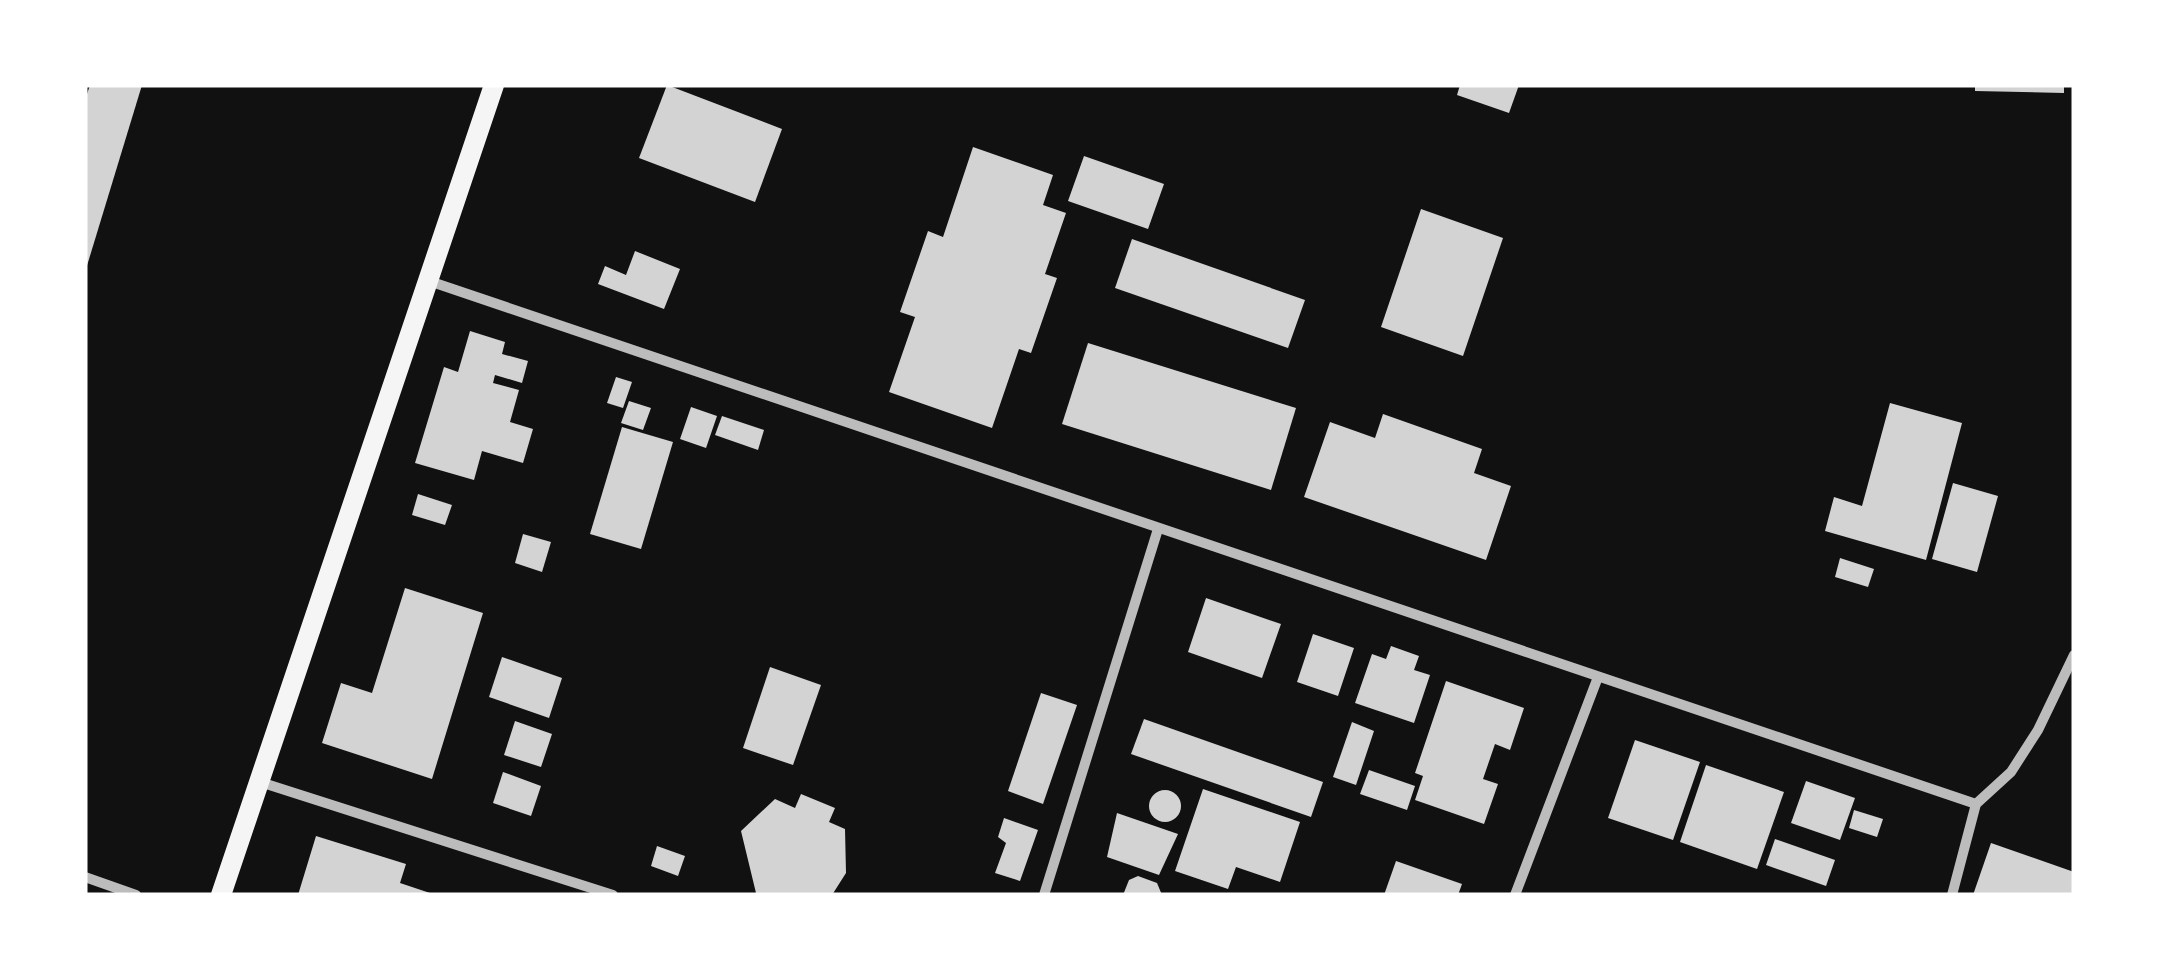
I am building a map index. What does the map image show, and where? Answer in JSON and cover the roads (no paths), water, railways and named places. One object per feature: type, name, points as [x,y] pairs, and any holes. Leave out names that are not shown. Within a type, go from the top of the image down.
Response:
[{"type":"main road","points":[[221,895],[494,85]]},
{"type":"street","points":[[429,281],[1976,804]]},
{"type":"street","points":[[1044,895],[1158,530]]},
{"type":"street","points":[[1952,895],[1976,804],[2010,772],[2038,730],[2074,655]]},
{"type":"street","points":[[1515,895],[1598,677]]},
{"type":"street","points":[[260,782],[613,895]]},
{"type":"street","points":[[85,877],[136,895]]}]
